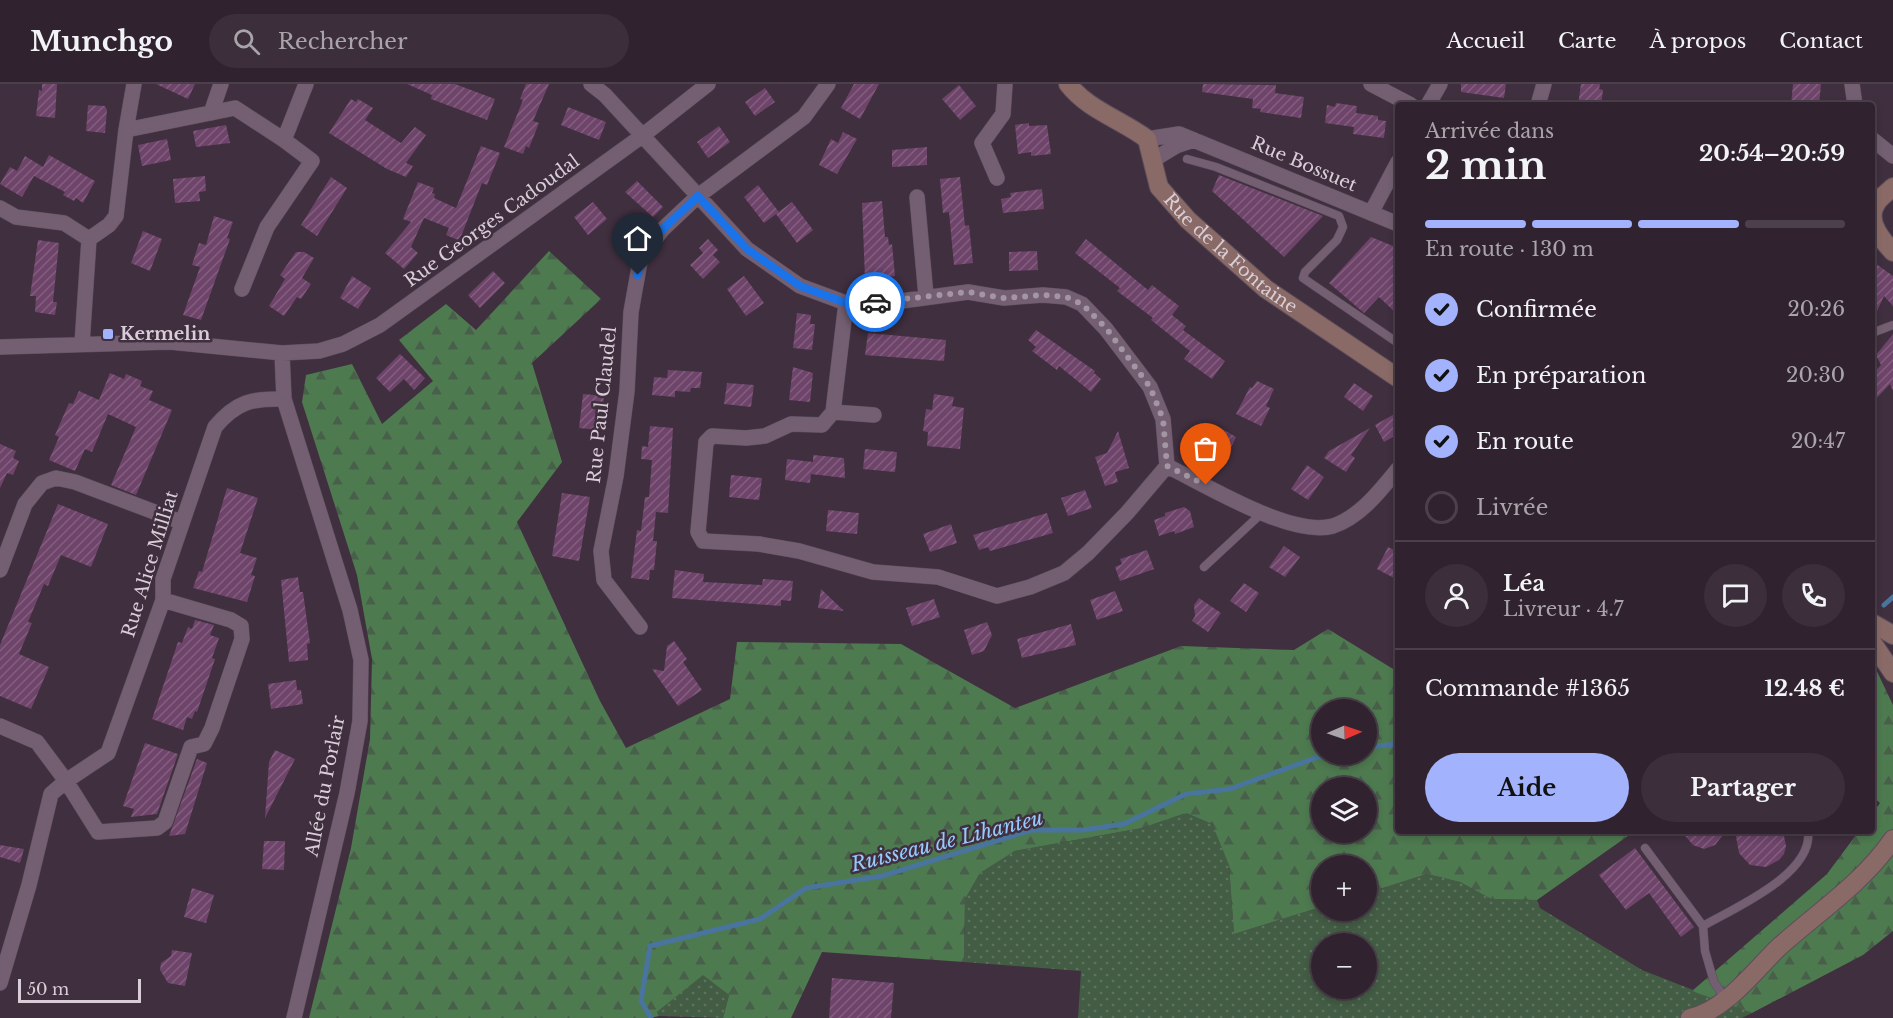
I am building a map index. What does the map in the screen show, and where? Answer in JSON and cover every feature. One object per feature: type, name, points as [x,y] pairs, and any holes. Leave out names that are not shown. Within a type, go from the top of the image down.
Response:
[{"type":"main road","points":[[1068,84],[1074,92],[1114,121],[1147,140]]},
{"type":"main road","name":"Rue de la Fontaine","points":[[1147,140],[1159,187],[1188,219],[1266,289],[1395,376]]},
{"type":"main road","points":[[1875,204],[1893,187]]},
{"type":"main road","points":[[1875,230],[1893,252]]},
{"type":"main road","points":[[1875,625],[1893,634]]},
{"type":"main road","points":[[1875,646],[1893,673]]},
{"type":"main road","points":[[1690,1018],[1714,1007],[1725,998],[1853,884],[1893,840]]},
{"type":"street","points":[[88,239],[109,225],[116,216],[134,84]]},
{"type":"street","points":[[211,113],[221,84]]},
{"type":"street","points":[[284,140],[306,84]]},
{"type":"street","points":[[591,84],[605,95],[747,249],[800,286],[846,303],[894,302],[968,292],[1004,298],[1043,295],[1066,297],[1082,304],[1106,328],[1150,387],[1163,419],[1167,466],[1127,513],[1088,553],[1064,573],[1030,587],[997,596],[938,577],[873,572],[799,551],[759,544],[703,541],[698,532],[706,442],[712,436],[765,436],[791,424],[822,425],[834,412],[846,303]]},
{"type":"street","name":"Rue Georges Cadoudal","points":[[0,346],[170,342],[282,353],[319,351],[343,344],[380,325],[642,136],[708,84]]},
{"type":"street","name":"Rue Paul Claudel","points":[[640,627],[604,580],[601,551],[616,476],[627,391],[631,312],[641,256],[663,229],[698,196],[804,117],[828,84]]},
{"type":"street","points":[[997,178],[982,143],[1003,114],[1005,84]]},
{"type":"street","points":[[1371,84],[1405,102]]},
{"type":"street","points":[[1430,102],[1440,84]]},
{"type":"street","points":[[1539,102],[1544,84]]},
{"type":"street","points":[[1852,84],[1855,102]]},
{"type":"street","points":[[126,130],[236,108],[312,161],[267,227],[242,289]]},
{"type":"street","name":"Rue Bossuet","points":[[1147,140],[1179,134],[1395,223]]},
{"type":"street","points":[[1153,160],[1176,146],[1194,140]]},
{"type":"street","points":[[1875,141],[1893,156]]},
{"type":"street","points":[[1371,213],[1395,168]]},
{"type":"street","points":[[917,197],[926,296]]},
{"type":"street","points":[[0,208],[16,217],[64,223],[88,239]]},
{"type":"street","points":[[82,344],[88,239]]},
{"type":"street","name":"Allée du Porlair","points":[[282,353],[284,399],[350,610],[362,660],[360,721],[349,783],[294,1018]]},
{"type":"street","name":"Rue Alice Milliat","points":[[66,781],[108,753],[163,600],[163,579],[215,427],[228,411],[244,403],[261,398],[284,399]]},
{"type":"street","points":[[834,412],[874,415]]},
{"type":"street","points":[[1167,466],[1262,513],[1301,528],[1317,529],[1335,525],[1358,512],[1376,496],[1395,473]]},
{"type":"street","points":[[0,570],[25,504],[42,483],[56,478],[75,482],[181,522]]},
{"type":"street","points":[[0,726],[37,742],[66,781],[98,832],[157,828],[165,822],[191,747],[204,744],[212,728],[242,639],[241,626],[231,620],[163,600]]},
{"type":"street","points":[[0,983],[29,885],[51,794],[66,781]]},
{"type":"lane","points":[[1187,159],[1216,167],[1339,216],[1343,227],[1336,240],[1305,272],[1303,278],[1395,341]]},
{"type":"lane","points":[[1875,332],[1893,325]]},
{"type":"lane","points":[[1204,567],[1262,513]]},
{"type":"lane","points":[[1703,926],[1788,876],[1804,855],[1808,834]]},
{"type":"lane","points":[[1645,848],[1703,926],[1708,962],[1714,982],[1725,998]]},
{"type":"green space","points":[[549,251],[601,299],[532,363],[562,462],[517,522],[600,701],[626,748],[730,699],[737,642],[901,644],[1015,708],[1181,646],[1294,650],[1328,629],[1395,670],[1395,834],[1631,834],[1537,900],[1491,899],[1460,882],[1427,874],[1377,890],[1377,855],[1311,855],[1311,910],[1234,934],[1229,865],[1212,824],[1186,813],[1142,828],[1015,851],[980,873],[965,899],[964,962],[822,952],[791,1018],[723,1018],[729,995],[703,975],[657,1012],[659,1016],[650,1018],[309,1018],[351,848],[370,739],[372,659],[357,575],[302,402],[306,375],[352,364],[382,424],[433,381],[399,340],[446,304],[476,330]]},
{"type":"green space","points":[[1875,667],[1893,705],[1893,931],[1863,955],[1752,1013],[1692,991],[1827,874],[1857,834],[1875,834],[1875,810],[1880,803],[1875,799]]},
{"type":"green space","points":[[1186,813],[1212,824],[1229,864],[1234,934],[1311,910],[1311,921],[1377,921],[1377,890],[1427,874],[1460,882],[1491,899],[1537,900],[1540,908],[1642,970],[1752,1013],[1742,1018],[1078,1018],[1081,971],[964,962],[965,899],[980,873],[1015,851],[1142,828]]},
{"type":"green space","points":[[703,974],[729,995],[723,1018],[659,1016],[657,1012]]},
{"type":"building","points":[[42,84],[57,84],[55,118],[36,116],[39,90],[42,91]]},
{"type":"building","points":[[156,84],[195,84],[188,99]]},
{"type":"building","points":[[407,84],[455,84],[495,99],[487,120],[431,99],[432,95]]},
{"type":"building","points":[[526,84],[549,84],[533,121],[539,123],[529,148],[526,146],[523,154],[504,147],[523,100],[520,99]]},
{"type":"building","points":[[854,84],[879,84],[860,119],[841,108]]},
{"type":"building","points":[[1203,84],[1276,85],[1275,93],[1304,97],[1301,118],[1260,112],[1261,109],[1252,108],[1253,99],[1202,92]]},
{"type":"building","points":[[1461,84],[1506,84],[1504,98],[1461,92]]},
{"type":"building","points":[[1581,84],[1600,84],[1599,89],[1603,90],[1601,102],[1578,102]]},
{"type":"building","points":[[1793,84],[1821,84],[1819,102],[1791,102]]},
{"type":"building","points":[[959,85],[976,106],[960,120],[942,99]]},
{"type":"building","points":[[765,88],[775,102],[755,116],[745,102]]},
{"type":"building","points":[[351,99],[356,102],[358,99],[373,108],[365,120],[401,143],[415,127],[426,135],[406,163],[413,166],[406,177],[387,169],[329,133]]},
{"type":"building","points":[[1336,103],[1357,106],[1356,113],[1378,116],[1378,120],[1386,121],[1384,138],[1353,134],[1354,127],[1325,123],[1327,105],[1335,107]]},
{"type":"building","points":[[88,105],[105,106],[107,110],[105,133],[86,131]]},
{"type":"building","points":[[568,107],[606,122],[599,140],[561,125]]},
{"type":"building","points":[[1029,123],[1029,126],[1047,125],[1051,154],[1031,156],[1031,152],[1018,154],[1015,125]]},
{"type":"building","points":[[226,125],[230,143],[196,147],[193,131]]},
{"type":"building","points":[[719,126],[730,142],[708,158],[697,142]]},
{"type":"building","points":[[843,132],[857,139],[837,174],[819,165],[831,139],[838,143]]},
{"type":"building","points":[[167,139],[171,160],[142,166],[138,145]]},
{"type":"building","points":[[481,146],[500,153],[487,185],[482,183],[462,234],[458,240],[446,235],[449,228],[424,218],[411,247],[418,253],[404,269],[385,253],[411,222],[403,219],[418,182],[434,188],[432,193],[435,194],[434,198],[456,208]]},
{"type":"building","points":[[927,147],[927,165],[892,167],[892,150]]},
{"type":"building","points":[[49,155],[95,181],[83,203],[76,198],[74,201],[63,195],[65,192],[34,176],[22,197],[0,184],[10,167],[17,171],[25,156],[43,167]]},
{"type":"building","points":[[1219,175],[1323,216],[1284,257],[1212,191]]},
{"type":"building","points":[[205,176],[206,191],[199,192],[200,201],[175,203],[173,179]]},
{"type":"building","points":[[331,177],[347,188],[317,236],[301,225]]},
{"type":"building","points":[[960,177],[965,226],[969,225],[973,263],[954,265],[949,212],[943,213],[940,179]]},
{"type":"building","points":[[637,181],[663,207],[653,217],[625,192]]},
{"type":"building","points":[[758,185],[779,212],[764,223],[744,197]]},
{"type":"building","points":[[1042,189],[1044,209],[1003,213],[1001,199],[1011,197],[1010,193]]},
{"type":"building","points":[[882,201],[885,237],[888,237],[889,245],[892,244],[895,276],[865,279],[862,203]]},
{"type":"building","points":[[593,202],[607,219],[588,235],[574,217]]},
{"type":"building","points":[[792,202],[813,230],[797,243],[776,214]]},
{"type":"building","points":[[214,216],[233,222],[227,238],[230,239],[201,320],[183,315],[200,267],[192,265],[199,243],[206,245]]},
{"type":"building","points":[[143,231],[162,239],[150,271],[131,263]]},
{"type":"building","points":[[1371,237],[1395,247],[1395,312],[1379,297],[1364,313],[1329,283]]},
{"type":"building","points":[[708,239],[718,250],[713,255],[720,262],[703,279],[690,265],[703,253],[699,248]]},
{"type":"building","points":[[1086,239],[1148,290],[1152,285],[1179,306],[1172,315],[1186,326],[1183,330],[1225,361],[1212,379],[1184,359],[1190,351],[1151,320],[1153,318],[1117,291],[1120,288],[1075,253]]},
{"type":"building","points":[[38,240],[59,243],[53,302],[57,302],[55,315],[35,312],[36,296],[30,296]]},
{"type":"building","points":[[1037,251],[1038,270],[1009,271],[1009,252]]},
{"type":"building","points":[[296,252],[304,252],[314,258],[302,278],[311,284],[301,299],[297,297],[284,316],[269,306],[285,279],[280,275]]},
{"type":"building","points":[[1875,263],[1893,276],[1893,306],[1884,296],[1875,316]]},
{"type":"building","points":[[493,271],[505,283],[480,308],[468,295]]},
{"type":"building","points":[[352,276],[371,288],[358,309],[340,298]]},
{"type":"building","points":[[744,276],[764,303],[746,316],[727,289]]},
{"type":"building","points":[[797,313],[811,315],[810,324],[815,324],[812,350],[793,348]]},
{"type":"building","points":[[1036,330],[1095,371],[1094,373],[1101,379],[1091,392],[1059,366],[1057,370],[1032,351],[1036,347],[1028,340]]},
{"type":"building","points":[[868,333],[946,340],[944,361],[865,355]]},
{"type":"building","points":[[1893,334],[1893,391],[1890,384],[1875,400],[1875,371],[1881,365],[1876,355]]},
{"type":"building","points":[[400,354],[425,378],[414,390],[404,379],[390,392],[376,378]]},
{"type":"building","points":[[793,367],[813,373],[810,402],[789,400]]},
{"type":"building","points":[[668,370],[702,372],[700,388],[691,388],[690,392],[675,391],[675,397],[652,395],[654,377],[667,378]]},
{"type":"building","points":[[110,373],[124,379],[126,374],[142,381],[140,386],[153,391],[149,400],[172,410],[136,495],[111,485],[136,427],[108,414],[92,452],[85,449],[75,471],[49,460],[59,437],[55,435],[69,403],[73,404],[79,391],[99,400]]},
{"type":"building","points":[[1257,381],[1274,389],[1266,406],[1270,408],[1261,426],[1236,414],[1250,387],[1252,388]]},
{"type":"building","points":[[727,383],[754,385],[751,407],[724,404]]},
{"type":"building","points":[[1354,383],[1373,396],[1363,411],[1344,397]]},
{"type":"building","points":[[583,394],[604,396],[600,430],[579,428]]},
{"type":"building","points":[[934,394],[954,397],[952,406],[964,408],[960,449],[927,446],[928,432],[923,431],[926,409],[932,410]]},
{"type":"building","points":[[1395,414],[1395,436],[1384,442],[1375,425]]},
{"type":"building","points":[[650,426],[673,428],[668,513],[656,512],[653,541],[657,541],[654,570],[650,570],[649,580],[631,578],[637,530],[641,531],[645,497],[649,497],[652,460],[641,459],[642,446],[648,447]]},
{"type":"building","points":[[1219,427],[1236,437],[1223,464],[1203,452]]},
{"type":"building","points":[[1370,428],[1351,455],[1355,458],[1346,472],[1324,458],[1329,451]]},
{"type":"building","points":[[1118,431],[1129,468],[1115,472],[1118,482],[1105,486],[1095,457],[1107,453]]},
{"type":"building","points":[[0,444],[16,451],[13,458],[19,461],[13,475],[7,473],[0,488]]},
{"type":"building","points":[[865,449],[897,452],[895,472],[863,469]]},
{"type":"building","points":[[813,455],[844,458],[845,478],[811,474],[810,483],[785,480],[787,459],[813,462]]},
{"type":"building","points":[[1307,465],[1324,477],[1308,500],[1291,489]]},
{"type":"building","points":[[731,475],[762,478],[759,500],[729,497]]},
{"type":"building","points":[[227,488],[258,498],[240,553],[257,558],[251,575],[255,576],[247,602],[193,588],[199,571],[202,572]]},
{"type":"building","points":[[1085,490],[1092,508],[1068,516],[1061,498]]},
{"type":"building","points":[[562,493],[590,497],[579,561],[552,556]]},
{"type":"building","points":[[58,504],[108,524],[91,567],[61,555],[48,586],[44,584],[28,622],[32,623],[19,654],[49,667],[31,709],[0,696],[0,645]]},
{"type":"building","points":[[1184,507],[1190,511],[1194,527],[1175,534],[1174,531],[1159,536],[1154,520],[1165,516],[1165,513]]},
{"type":"building","points":[[828,510],[859,513],[857,534],[826,531]]},
{"type":"building","points":[[1047,513],[1053,533],[990,551],[988,547],[979,550],[973,535]]},
{"type":"building","points":[[951,524],[957,543],[930,552],[923,534]]},
{"type":"building","points":[[1284,546],[1300,557],[1285,577],[1269,567]]},
{"type":"building","points":[[1388,547],[1395,550],[1394,578],[1377,569]]},
{"type":"building","points":[[1147,550],[1154,569],[1120,581],[1115,567],[1122,564],[1120,559]]},
{"type":"building","points":[[675,570],[704,574],[703,582],[762,585],[763,579],[793,581],[791,601],[781,600],[781,606],[672,598]]},
{"type":"building","points":[[298,577],[300,592],[303,592],[310,643],[307,644],[308,660],[289,662],[281,580]]},
{"type":"building","points":[[1244,583],[1259,593],[1246,612],[1230,601]]},
{"type":"building","points":[[821,589],[844,611],[818,608]]},
{"type":"building","points":[[1115,591],[1123,611],[1097,620],[1090,600]]},
{"type":"building","points":[[1199,598],[1221,613],[1208,632],[1192,621],[1195,616],[1194,605]]},
{"type":"building","points":[[934,599],[940,617],[912,626],[906,608]]},
{"type":"building","points":[[195,620],[214,625],[210,635],[219,638],[212,658],[215,659],[197,712],[195,711],[192,719],[187,717],[183,730],[152,719],[178,642],[182,643],[188,627],[192,629]]},
{"type":"building","points":[[987,622],[992,635],[984,651],[972,655],[964,630]]},
{"type":"building","points":[[1071,624],[1076,645],[1022,658],[1017,639]]},
{"type":"building","points":[[674,641],[687,659],[683,662],[702,690],[678,706],[652,669],[664,671],[667,646]]},
{"type":"building","points":[[296,680],[297,690],[301,690],[303,704],[271,709],[268,684]]},
{"type":"building","points":[[145,743],[178,754],[157,814],[131,817],[134,809],[123,806]]},
{"type":"building","points":[[275,750],[295,759],[265,818],[269,762]]},
{"type":"building","points":[[197,759],[207,763],[185,834],[169,836]]},
{"type":"building","points":[[1684,834],[1724,834],[1715,845],[1704,849],[1693,845]]},
{"type":"building","points":[[1736,834],[1784,834],[1786,846],[1784,854],[1779,860],[1766,867],[1750,865],[1739,853]]},
{"type":"building","points":[[264,841],[285,841],[284,870],[262,869]]},
{"type":"building","points":[[0,845],[24,849],[20,863],[0,857]]},
{"type":"building","points":[[1635,848],[1694,927],[1681,937],[1649,893],[1626,910],[1599,875]]},
{"type":"building","points":[[192,888],[214,895],[206,923],[184,917]]},
{"type":"building","points":[[172,950],[192,953],[185,986],[168,983],[160,970],[161,963],[171,956]]},
{"type":"building","points":[[832,978],[894,983],[891,1018],[829,1018]]},
{"type":"waterway","name":"Ruisseau de Lihanteu","points":[[1884,605],[1893,597]]},
{"type":"waterway","name":"Ruisseau de Lihanteu","points":[[1377,746],[1395,744]]},
{"type":"waterway","name":"Ruisseau de Lihanteu","points":[[651,1018],[641,1001],[650,946],[760,919],[806,888],[882,876],[1032,830],[1083,830],[1124,824],[1186,794],[1230,789],[1311,759]]},
{"type":"way so far","points":[[875,302],[894,302],[945,293],[968,292],[1004,298],[1043,295],[1066,297],[1082,304],[1106,328],[1150,387],[1163,419],[1167,466],[1206,485]]},
{"type":"place","name":"Kermelin","points":[[108,334]]},
{"type":"route","points":[[638,275],[641,256],[663,229],[698,196],[747,249],[800,286],[846,303],[875,302]]}]
